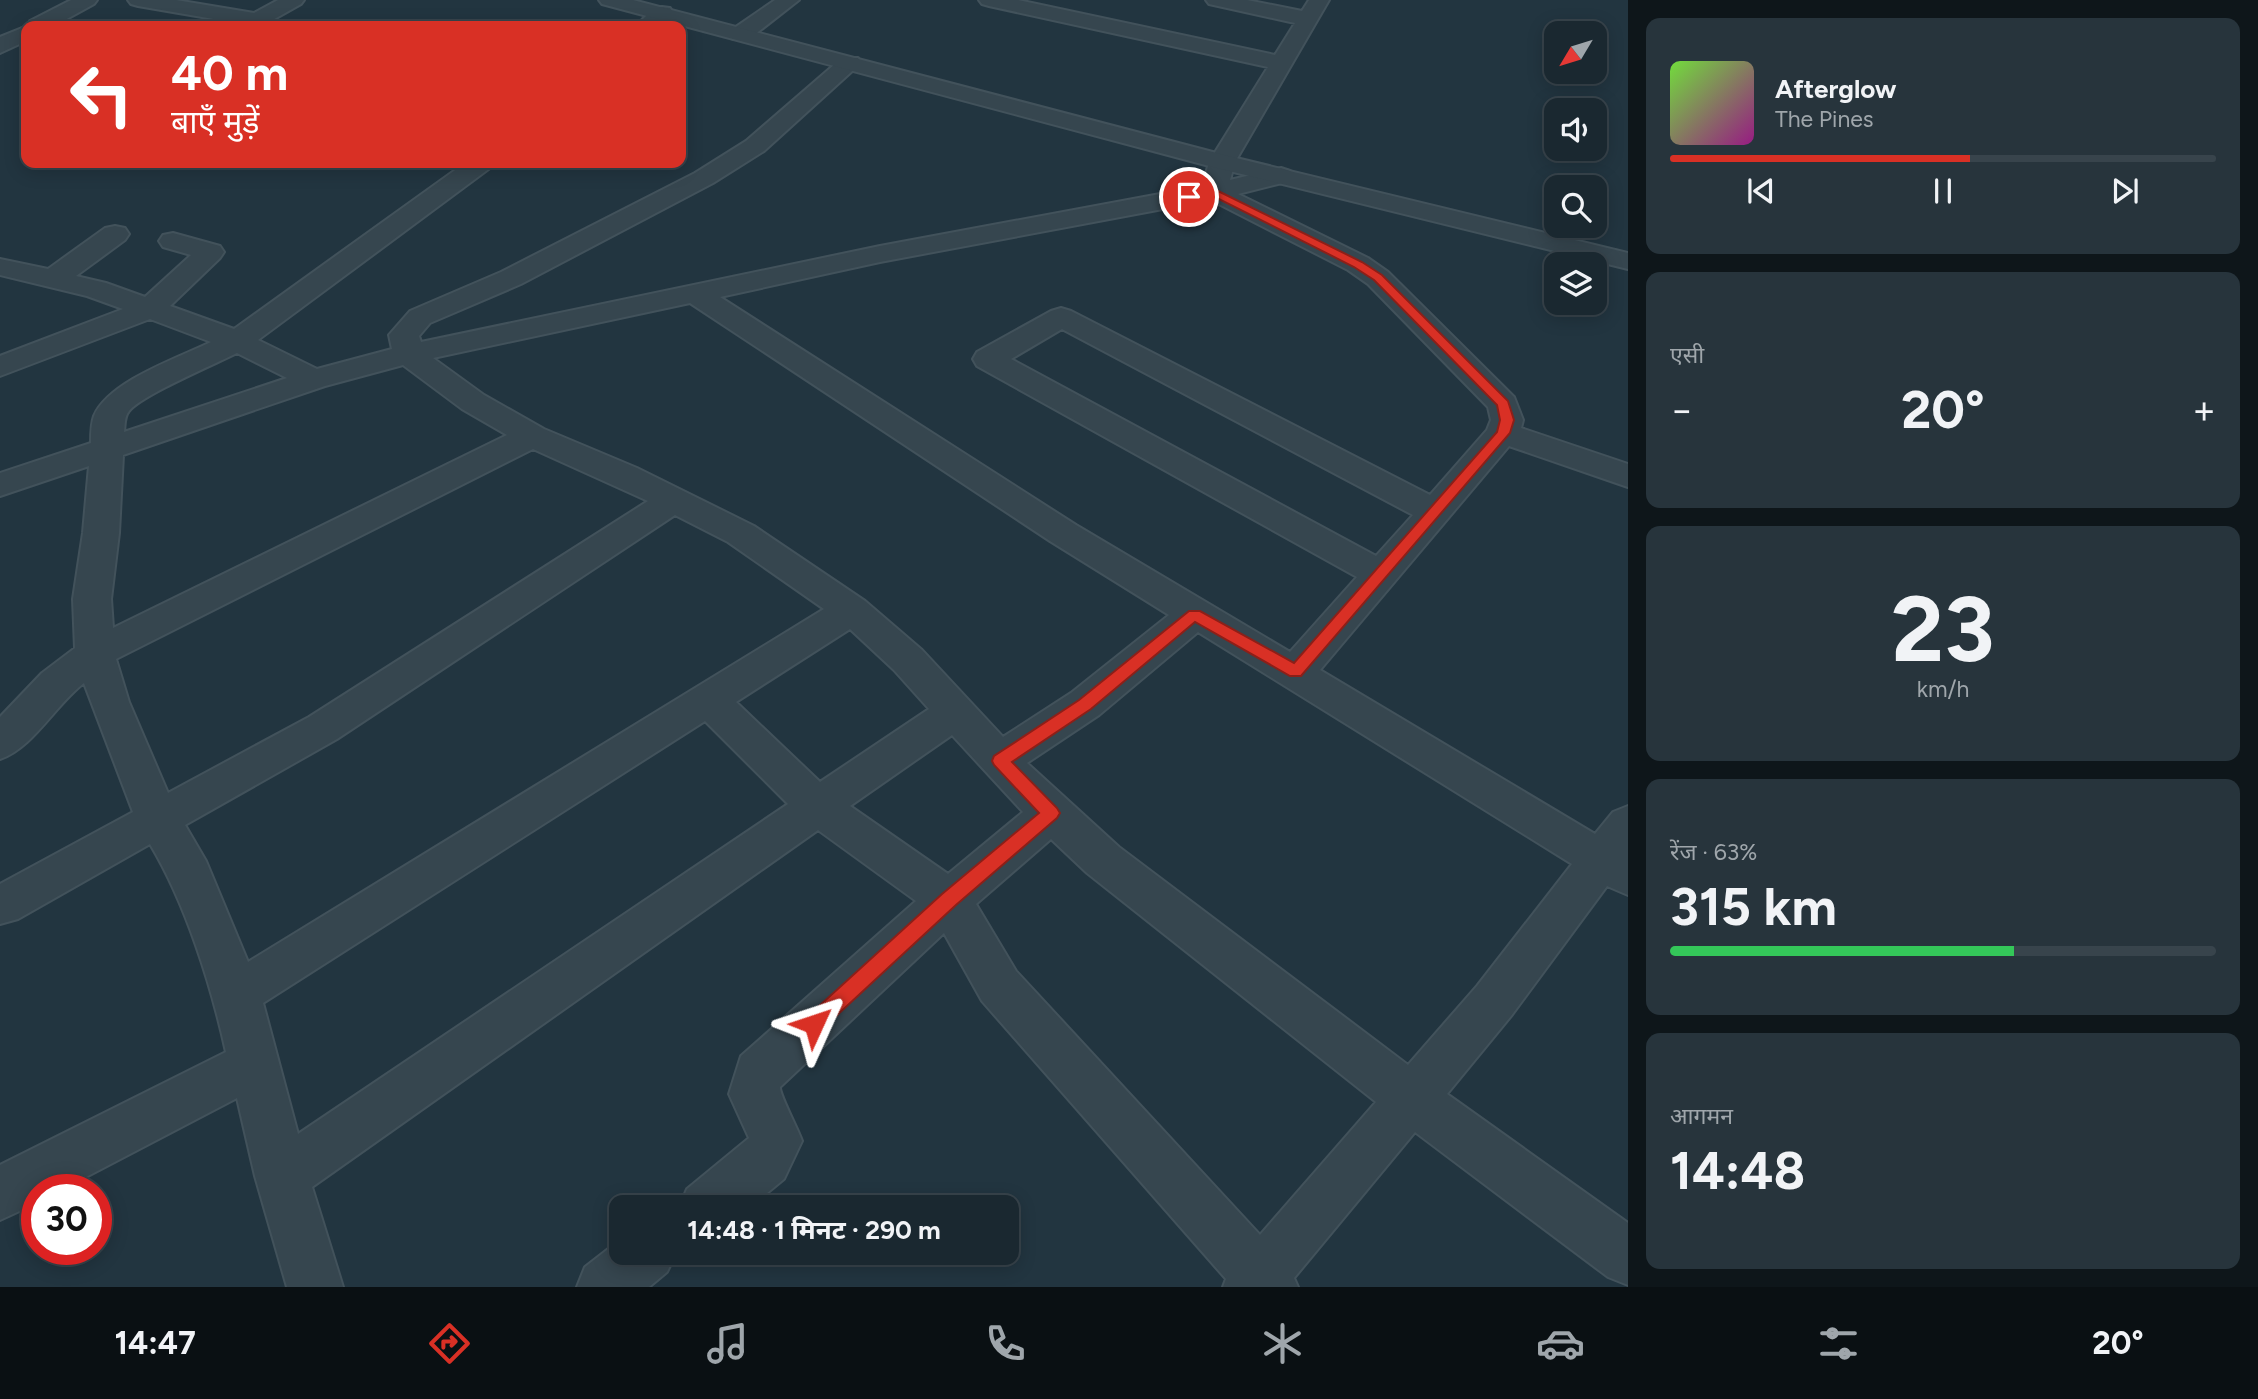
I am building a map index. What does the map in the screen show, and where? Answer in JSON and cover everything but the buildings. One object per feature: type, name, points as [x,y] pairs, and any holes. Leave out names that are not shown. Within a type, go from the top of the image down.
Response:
[{"type":"street","points":[[47,21],[86,0]]},
{"type":"street","points":[[138,0],[241,21]]},
{"type":"street","points":[[255,21],[294,0]]},
{"type":"street","points":[[609,0],[654,20]]},
{"type":"street","points":[[741,34],[789,0]]},
{"type":"street","points":[[989,0],[1281,63]]},
{"type":"street","points":[[1216,0],[1313,9],[1218,177]]},
{"type":"street","points":[[686,25],[741,34],[850,63],[1218,177],[1378,278],[1503,404],[1507,420],[1503,433],[1296,672]]},
{"type":"street","points":[[0,46],[21,35]]},
{"type":"street","points":[[850,63],[755,146],[704,178],[511,278],[420,317],[404,335],[408,354],[474,402],[532,436],[674,500],[741,534],[852,610],[908,660],[1051,813],[1113,868],[1412,1099],[1628,1257]]},
{"type":"street","points":[[312,1286],[237,994],[184,861],[158,819],[109,702],[96,653],[92,599],[102,533],[109,418],[118,403],[237,341],[474,168]]},
{"type":"street","points":[[0,485],[314,379],[408,354],[1218,177],[1281,176],[1628,261]]},
{"type":"street","points":[[53,279],[115,234]]},
{"type":"street","points":[[0,367],[151,308],[210,252],[173,241]]},
{"type":"street","points":[[0,267],[96,289],[151,308],[237,341],[314,379]]},
{"type":"street","points":[[694,292],[923,443],[1194,615],[1619,853],[1260,1284],[999,986],[949,900],[817,806],[709,700]]},
{"type":"street","points":[[1381,574],[988,359],[1061,317],[1435,512]]},
{"type":"street","points":[[1503,433],[1628,476]]},
{"type":"street","points":[[0,743],[56,683],[96,653],[532,436]]},
{"type":"street","points":[[2,905],[323,728],[467,637],[674,500]]},
{"type":"street","points":[[237,994],[852,610]]},
{"type":"street","points":[[1000,761],[1085,704],[1194,615]]},
{"type":"street","points":[[282,1176],[956,711]]},
{"type":"street","points":[[722,1195],[765,1161],[776,1142],[769,1121],[756,1105],[752,1091],[759,1073],[949,900],[1051,813]]},
{"type":"street","points":[[0,1193],[253,1064]]},
{"type":"street","points":[[605,1287],[633,1265]]},
{"type":"route","points":[[814,1024],[949,900],[1051,813],[1000,761],[1085,704],[1194,615],[1296,672],[1503,433],[1507,420],[1503,404],[1378,278],[1358,264],[1214,192],[1189,197]]}]
